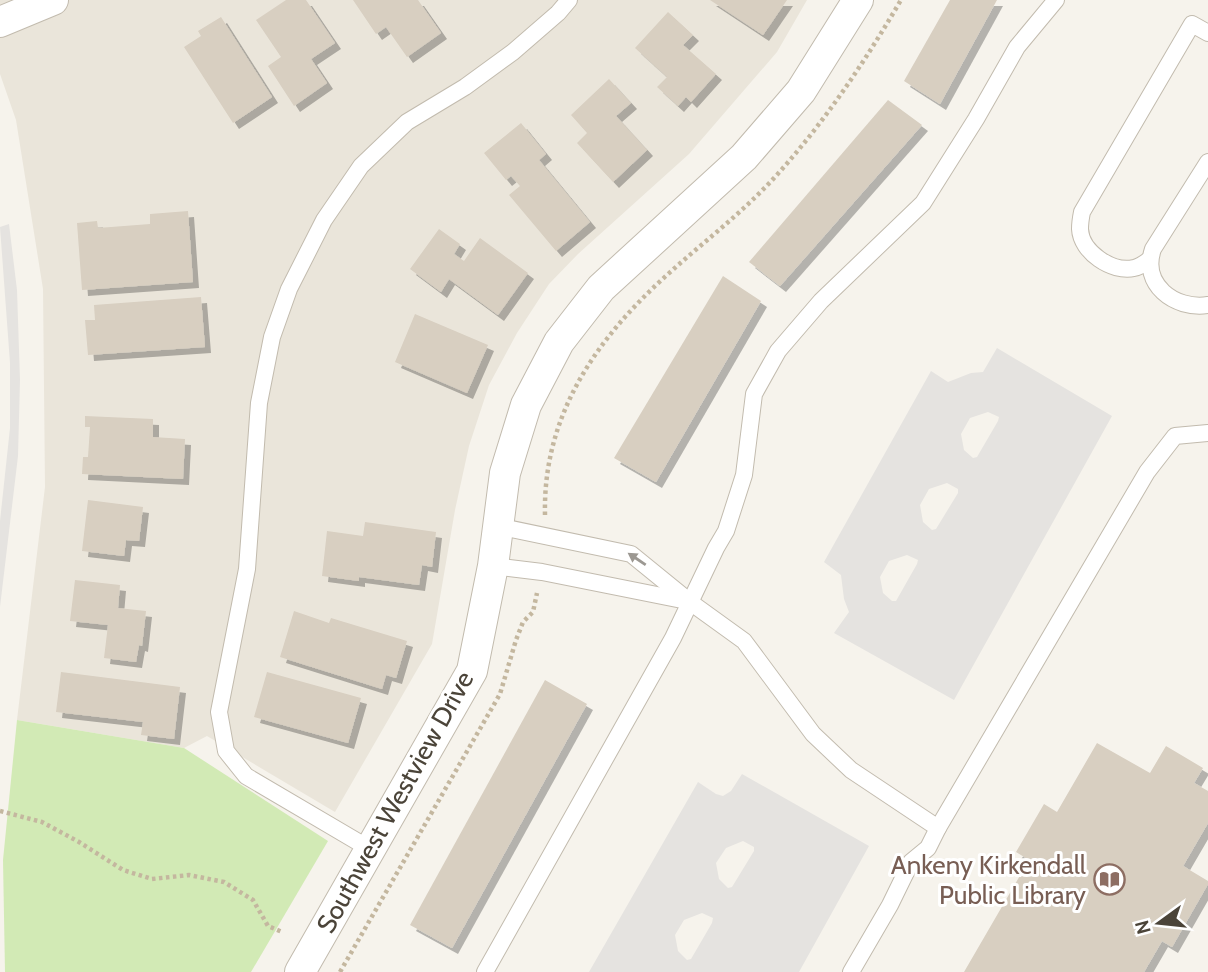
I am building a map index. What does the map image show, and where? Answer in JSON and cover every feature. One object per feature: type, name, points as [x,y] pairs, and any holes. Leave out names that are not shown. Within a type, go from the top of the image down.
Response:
[{"type":"street","points":[[0,22],[53,0]]},
{"type":"street","name":"Southwest Westview Drive","points":[[300,972],[472,671],[493,566],[505,473],[526,405],[559,342],[601,288],[744,157],[801,91],[858,0]]},
{"type":"lane","points":[[370,849],[246,776],[226,751],[219,712],[247,569],[259,402],[272,337],[289,289],[318,232],[361,166],[407,122],[513,52],[569,0]]},
{"type":"lane","points":[[485,972],[640,699],[726,531],[744,475],[754,394],[778,351],[821,301],[923,203],[1017,47],[1056,0]]},
{"type":"lane","points":[[1149,260],[1135,268],[1102,262],[1088,248],[1080,232],[1082,212],[1192,24],[1208,33]]},
{"type":"lane","points":[[1208,162],[1153,248],[1149,260],[1152,277],[1162,291],[1176,302],[1208,305]]},
{"type":"lane","points":[[851,972],[890,905],[911,862],[928,848],[1147,472],[1175,436],[1208,433]]},
{"type":"lane","points":[[497,526],[631,554],[744,641],[813,734],[850,770],[938,828]]},
{"type":"lane","points":[[493,566],[542,572],[690,602]]},
{"type":"path","points":[[544,501],[548,462],[568,398],[600,348],[638,302],[775,178],[838,101],[901,0]]},
{"type":"path","points":[[340,972],[500,694],[523,622],[533,612],[536,600]]},
{"type":"path","points":[[0,811],[42,822],[123,870],[152,878],[189,875],[224,882],[253,900],[268,926],[282,932]]},
{"type":"shaded area","points":[[0,0],[807,0],[777,52],[689,154],[578,254],[549,284],[517,333],[489,385],[469,446],[432,644],[335,812],[207,736],[184,748],[17,720],[45,487],[43,289],[16,120],[0,74]]},
{"type":"shaded area","points":[[9,224],[17,290],[20,380],[18,456],[0,607],[0,521],[10,428],[10,363],[0,227]]},
{"type":"shaded area","points":[[997,348],[1112,416],[954,700],[834,633],[849,612],[844,599],[841,575],[824,562],[931,371],[948,382],[971,373],[983,372]],"holes":[[[988,412],[999,417],[998,421],[977,457],[973,458],[964,450],[961,434],[970,418]],[[947,483],[958,489],[936,529],[932,530],[923,522],[920,505],[929,489]],[[907,555],[918,560],[896,601],[883,593],[880,577],[889,561]]]},
{"type":"shaded area","points":[[742,774],[869,846],[799,972],[589,972],[698,782],[723,796],[731,791]],"holes":[[[743,841],[754,847],[754,851],[732,887],[728,888],[719,879],[716,863],[726,848]],[[702,913],[713,918],[712,923],[691,959],[687,960],[678,951],[675,935],[684,920]]]},
{"type":"green space","points":[[17,720],[184,748],[328,841],[251,972],[5,972],[3,860]]},
{"type":"building","points":[[286,0],[306,0],[335,43],[311,59],[327,83],[294,106],[268,66],[281,57],[256,20]]},
{"type":"building","points":[[353,0],[418,0],[441,33],[407,57],[386,27],[376,34]]},
{"type":"building","points":[[710,0],[787,0],[763,35]]},
{"type":"building","points":[[950,0],[997,0],[940,104],[904,81]]},
{"type":"building","points":[[668,12],[693,35],[683,45],[716,74],[691,102],[686,97],[678,106],[657,87],[667,77],[635,48]]},
{"type":"building","points":[[221,17],[272,97],[233,123],[184,47],[201,36],[198,31]]},
{"type":"building","points":[[609,79],[631,103],[616,116],[647,150],[613,182],[577,143],[587,133],[571,115]]},
{"type":"building","points":[[888,100],[922,125],[780,286],[749,262]]},
{"type":"building","points":[[521,123],[546,154],[539,160],[590,222],[556,251],[509,195],[520,186],[511,176],[506,180],[484,153]]},
{"type":"building","points":[[188,211],[193,282],[82,290],[77,223],[97,221],[98,228],[150,224],[150,214]]},
{"type":"building","points":[[439,229],[460,244],[454,254],[464,261],[480,238],[528,273],[498,315],[449,279],[441,292],[410,269]]},
{"type":"building","points":[[723,276],[761,301],[656,482],[614,458]]},
{"type":"building","points":[[201,297],[205,347],[88,355],[85,320],[95,320],[94,305]]},
{"type":"building","points":[[415,314],[488,345],[467,393],[395,362]]},
{"type":"building","points":[[85,416],[153,419],[153,437],[185,439],[183,479],[82,474],[83,457],[88,457],[90,427],[85,427]]},
{"type":"building","points":[[88,500],[143,507],[139,541],[126,540],[124,556],[82,551]]},
{"type":"building","points":[[365,522],[436,532],[432,567],[422,565],[419,585],[359,577],[359,581],[322,576],[327,531],[363,536]]},
{"type":"building","points":[[75,580],[120,585],[118,608],[146,611],[142,646],[139,645],[136,662],[104,658],[108,625],[70,621]]},
{"type":"building","points":[[294,611],[329,623],[331,618],[407,641],[396,678],[386,675],[382,689],[280,657]]},
{"type":"building","points":[[61,672],[180,687],[174,739],[141,735],[143,722],[56,712]]},
{"type":"building","points":[[267,672],[361,698],[348,743],[254,717]]},
{"type":"building","points":[[545,680],[587,704],[452,948],[410,925]]},
{"type":"building","points":[[1097,743],[1150,773],[1166,746],[1203,768],[1194,783],[1208,791],[1208,823],[1183,866],[1208,881],[1208,884],[1172,947],[1162,941],[1144,972],[964,972],[1029,860],[1016,852],[1044,804],[1057,812]]},
{"type":"place","name":"Ankeny Kirkendall Public Library","points":[[1109,880]]}]
